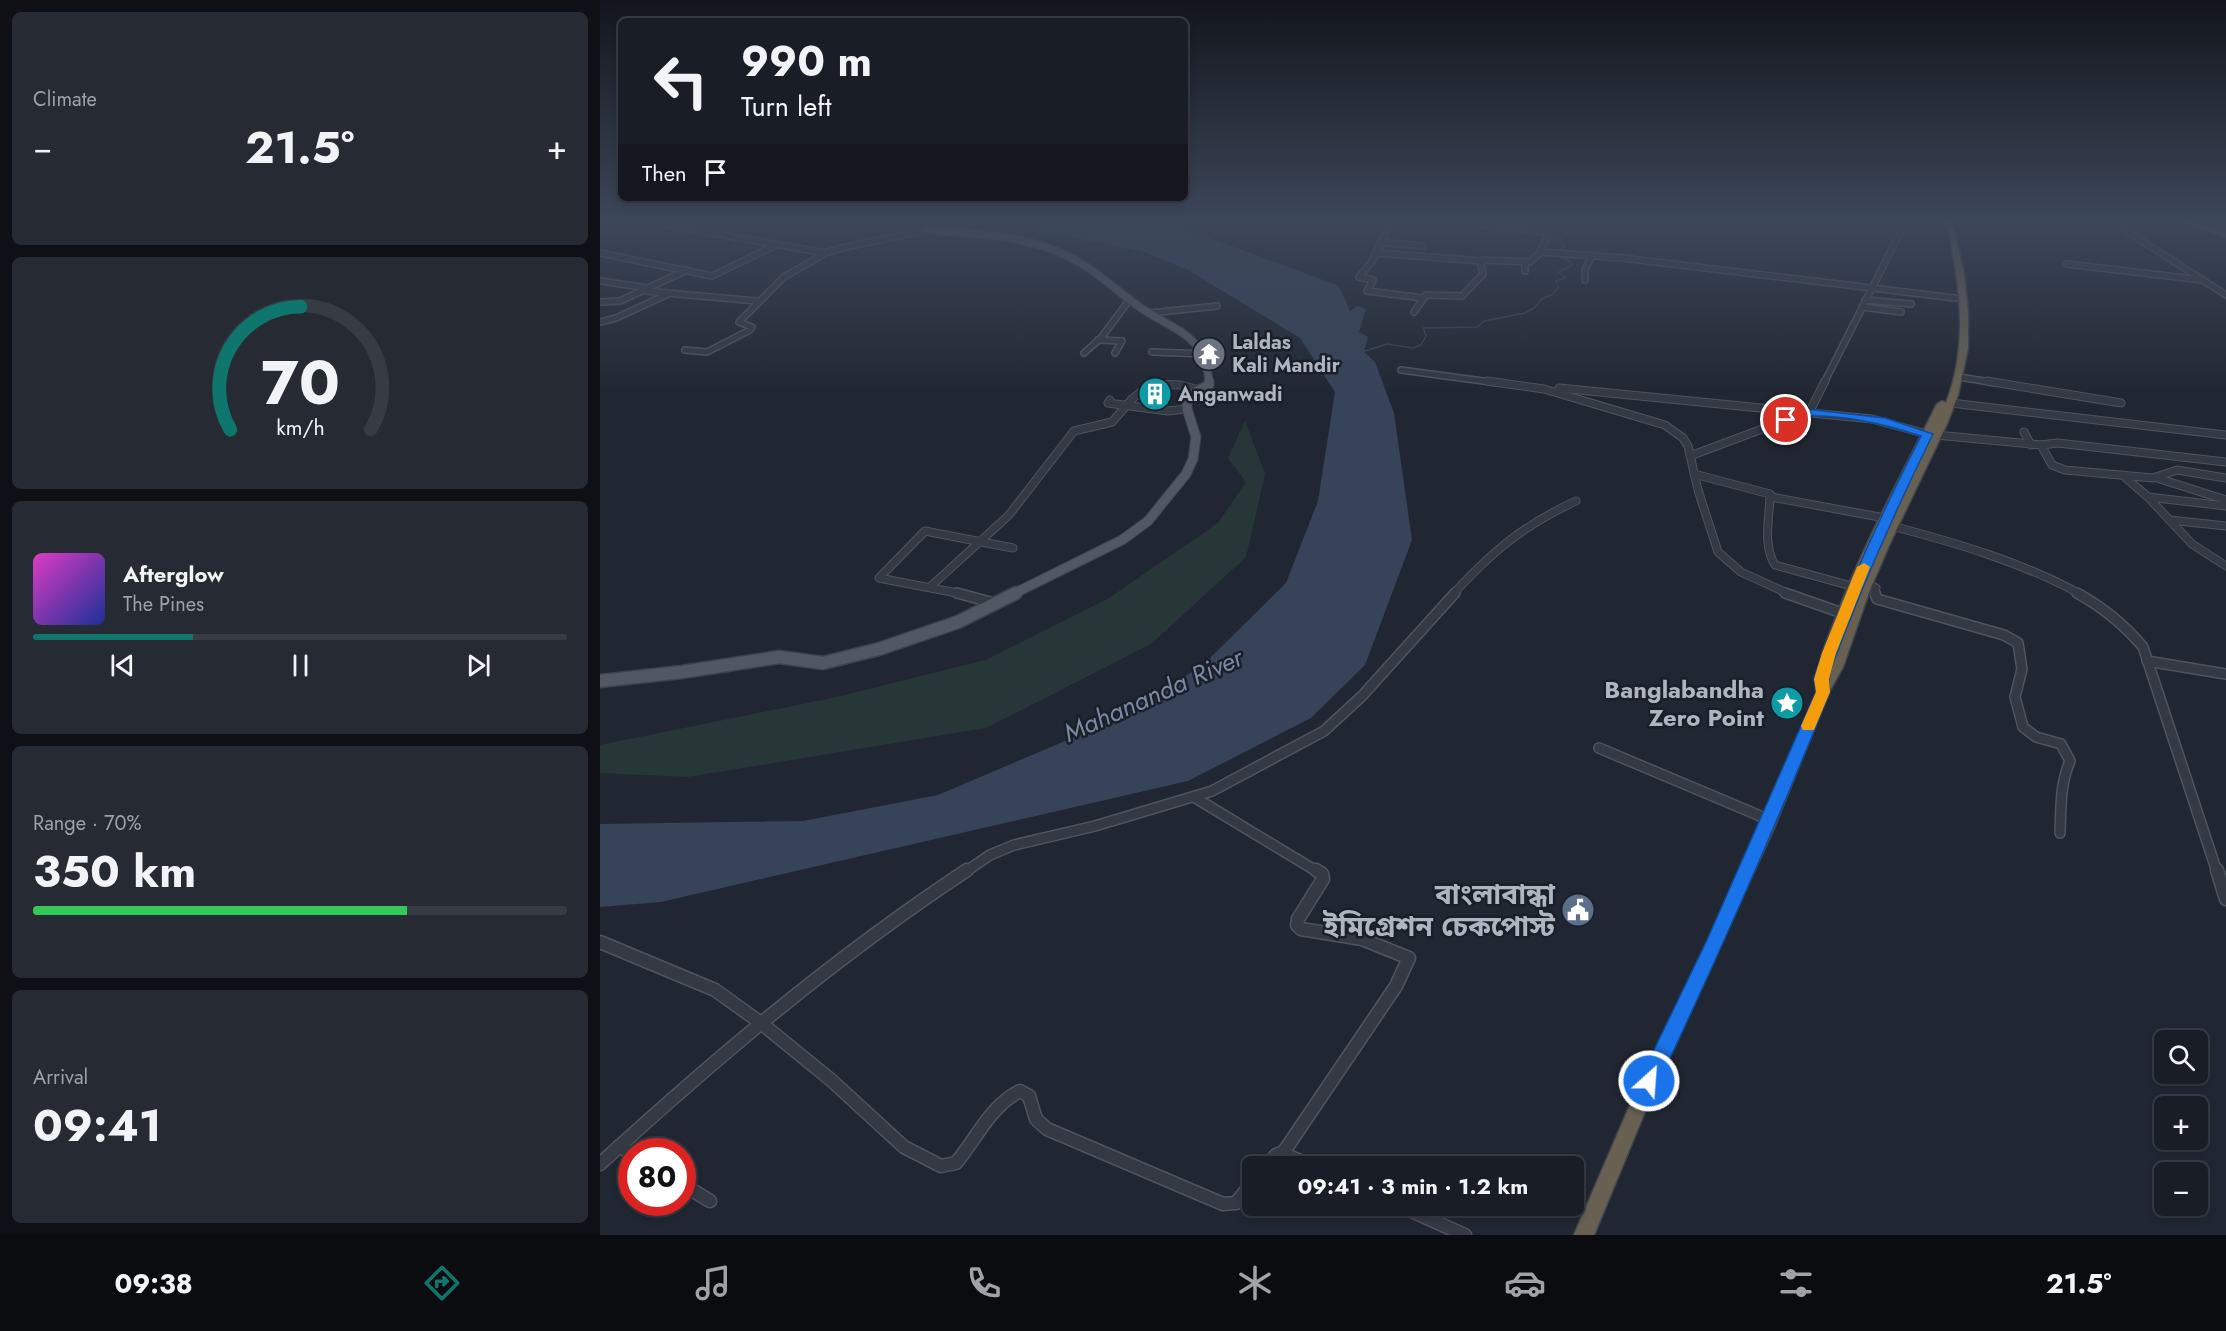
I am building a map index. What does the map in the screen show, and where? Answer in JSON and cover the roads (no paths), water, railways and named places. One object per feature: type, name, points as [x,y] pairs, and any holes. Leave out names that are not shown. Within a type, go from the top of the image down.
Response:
[{"type":"highway","points":[[1932,434],[1954,369],[1958,342],[1953,279]]},
{"type":"highway","points":[[1584,1235],[1649,1081],[1769,823],[1823,692],[1824,669],[1851,606],[1855,587],[1932,434],[1951,403],[1959,377],[1964,331],[1960,279]]},
{"type":"highway","points":[[1851,606],[1867,583],[1887,522]]},
{"type":"main road","points":[[600,681],[693,671],[779,657],[813,663],[832,661],[887,647],[935,631],[995,604],[1122,540],[1148,521],[1186,474],[1194,459],[1196,437],[1187,409],[1189,397],[1209,385],[1208,364],[1195,342],[1183,331],[1150,313],[1102,279]]},
{"type":"street","points":[[600,302],[618,302],[670,279]]},
{"type":"street","points":[[685,350],[707,352],[750,330],[752,327],[739,322],[750,313],[756,301],[782,279]]},
{"type":"street","points":[[1367,279],[1373,280],[1367,291],[1423,298]]},
{"type":"street","points":[[1414,312],[1423,298],[1428,295],[1462,297],[1478,279]]},
{"type":"street","points":[[1786,279],[1955,298]]},
{"type":"street","points":[[1690,456],[1811,409],[1876,279]]},
{"type":"street","points":[[2190,279],[2202,280],[2226,295]]},
{"type":"street","points":[[600,281],[668,293],[756,301]]},
{"type":"street","points":[[600,322],[616,318],[668,293]]},
{"type":"street","points":[[1084,353],[1098,340],[1130,299]]},
{"type":"street","points":[[1865,300],[1911,304]]},
{"type":"street","points":[[1150,313],[1216,306]]},
{"type":"street","points":[[1862,308],[1901,312]]},
{"type":"street","points":[[1098,340],[1122,341],[1115,353]]},
{"type":"street","points":[[1152,352],[1204,354]]},
{"type":"street","points":[[1401,370],[1531,387],[1885,421],[1932,434],[2031,445],[2068,444],[2226,462]]},
{"type":"street","points":[[1959,377],[2121,403]]},
{"type":"street","points":[[930,587],[1009,515],[1074,431],[1112,422],[1151,384],[1180,385],[1200,390]]},
{"type":"street","points":[[1531,387],[1558,392],[1662,423],[1683,438],[1688,446],[1694,474],[1718,552],[1728,565],[1749,577],[1851,606]]},
{"type":"street","points":[[1110,400],[1108,403],[1168,411],[1187,409]]},
{"type":"street","points":[[1951,403],[2226,435]]},
{"type":"street","points":[[2024,432],[2031,445]]},
{"type":"street","points":[[2041,445],[2052,465],[2058,469],[2157,478],[2226,500]]},
{"type":"street","points":[[2157,478],[2177,470],[2226,478]]},
{"type":"street","points":[[1694,474],[1768,492],[1771,497],[1767,528],[1772,564],[1786,570],[1855,587]]},
{"type":"street","points":[[2120,476],[2133,483],[2148,497],[2192,544],[2226,566]]},
{"type":"street","points":[[1771,497],[1887,522],[1980,552],[2059,584],[2100,606],[2123,623],[2139,641],[2147,661],[2226,899]]},
{"type":"street","points":[[2148,497],[2226,506]]},
{"type":"street","points":[[628,1138],[761,1023],[893,919],[990,855],[1014,845],[1095,826],[1194,797],[1251,772],[1330,727],[1362,696],[1477,568],[1502,544],[1541,517],[1576,501]]},
{"type":"street","points":[[2170,520],[2226,526]]},
{"type":"street","points":[[995,604],[930,587],[879,578],[925,531],[1013,548]]},
{"type":"street","points":[[1867,583],[1876,588],[1874,596],[1877,599],[2004,635],[2018,643],[2022,669],[2015,697],[2023,727],[2036,737],[2061,744],[2070,761],[2063,781],[2060,833]]},
{"type":"street","points":[[2147,661],[2226,674]]},
{"type":"street","points":[[1599,748],[1758,815],[1769,823]]},
{"type":"street","points":[[1194,797],[1322,874],[1323,879],[1298,919],[1297,925],[1301,929],[1362,939],[1409,958],[1403,976],[1283,1153]]},
{"type":"street","points":[[600,942],[714,990],[761,1023],[846,1092],[904,1147],[941,1166],[956,1163],[998,1110],[1012,1095],[1020,1092],[1028,1094],[1036,1119],[1047,1129],[1223,1204],[1236,1203],[1242,1196]]},
{"type":"street","points":[[600,1164],[618,1147]]},
{"type":"street","points":[[1275,1156],[1283,1153],[1290,1156]]},
{"type":"street","points":[[696,1192],[710,1201]]},
{"type":"street","points":[[1422,1216],[1465,1235]]},
{"type":"water","name":"Mahananda River","points":[[1202,279],[1319,279],[1339,286],[1350,311],[1358,306],[1366,309],[1359,332],[1368,337],[1364,352],[1375,362],[1394,413],[1412,540],[1365,665],[1311,718],[1188,781],[661,902],[600,907],[600,824],[803,821],[938,795],[1098,727],[1202,666],[1286,583],[1318,501],[1335,392],[1300,338]]},
{"type":"waterway","points":[[1362,352],[1387,344],[1413,348],[1421,345],[1426,336],[1423,328],[1477,327],[1484,321],[1525,313],[1534,308],[1543,298],[1552,295],[1558,287],[1556,281],[1563,279]]},
{"type":"place","name":"Laldas Kali Mandir","points":[[1209,354]]},
{"type":"place","name":"Anganwadi","points":[[1155,394]]},
{"type":"place","name":"Banglabandha Zero Point","points":[[1787,703]]},
{"type":"place","name":"বাংলাবান্ধা ইমিগ্রেশন চেকপোস্ট","points":[[1578,910]]}]
